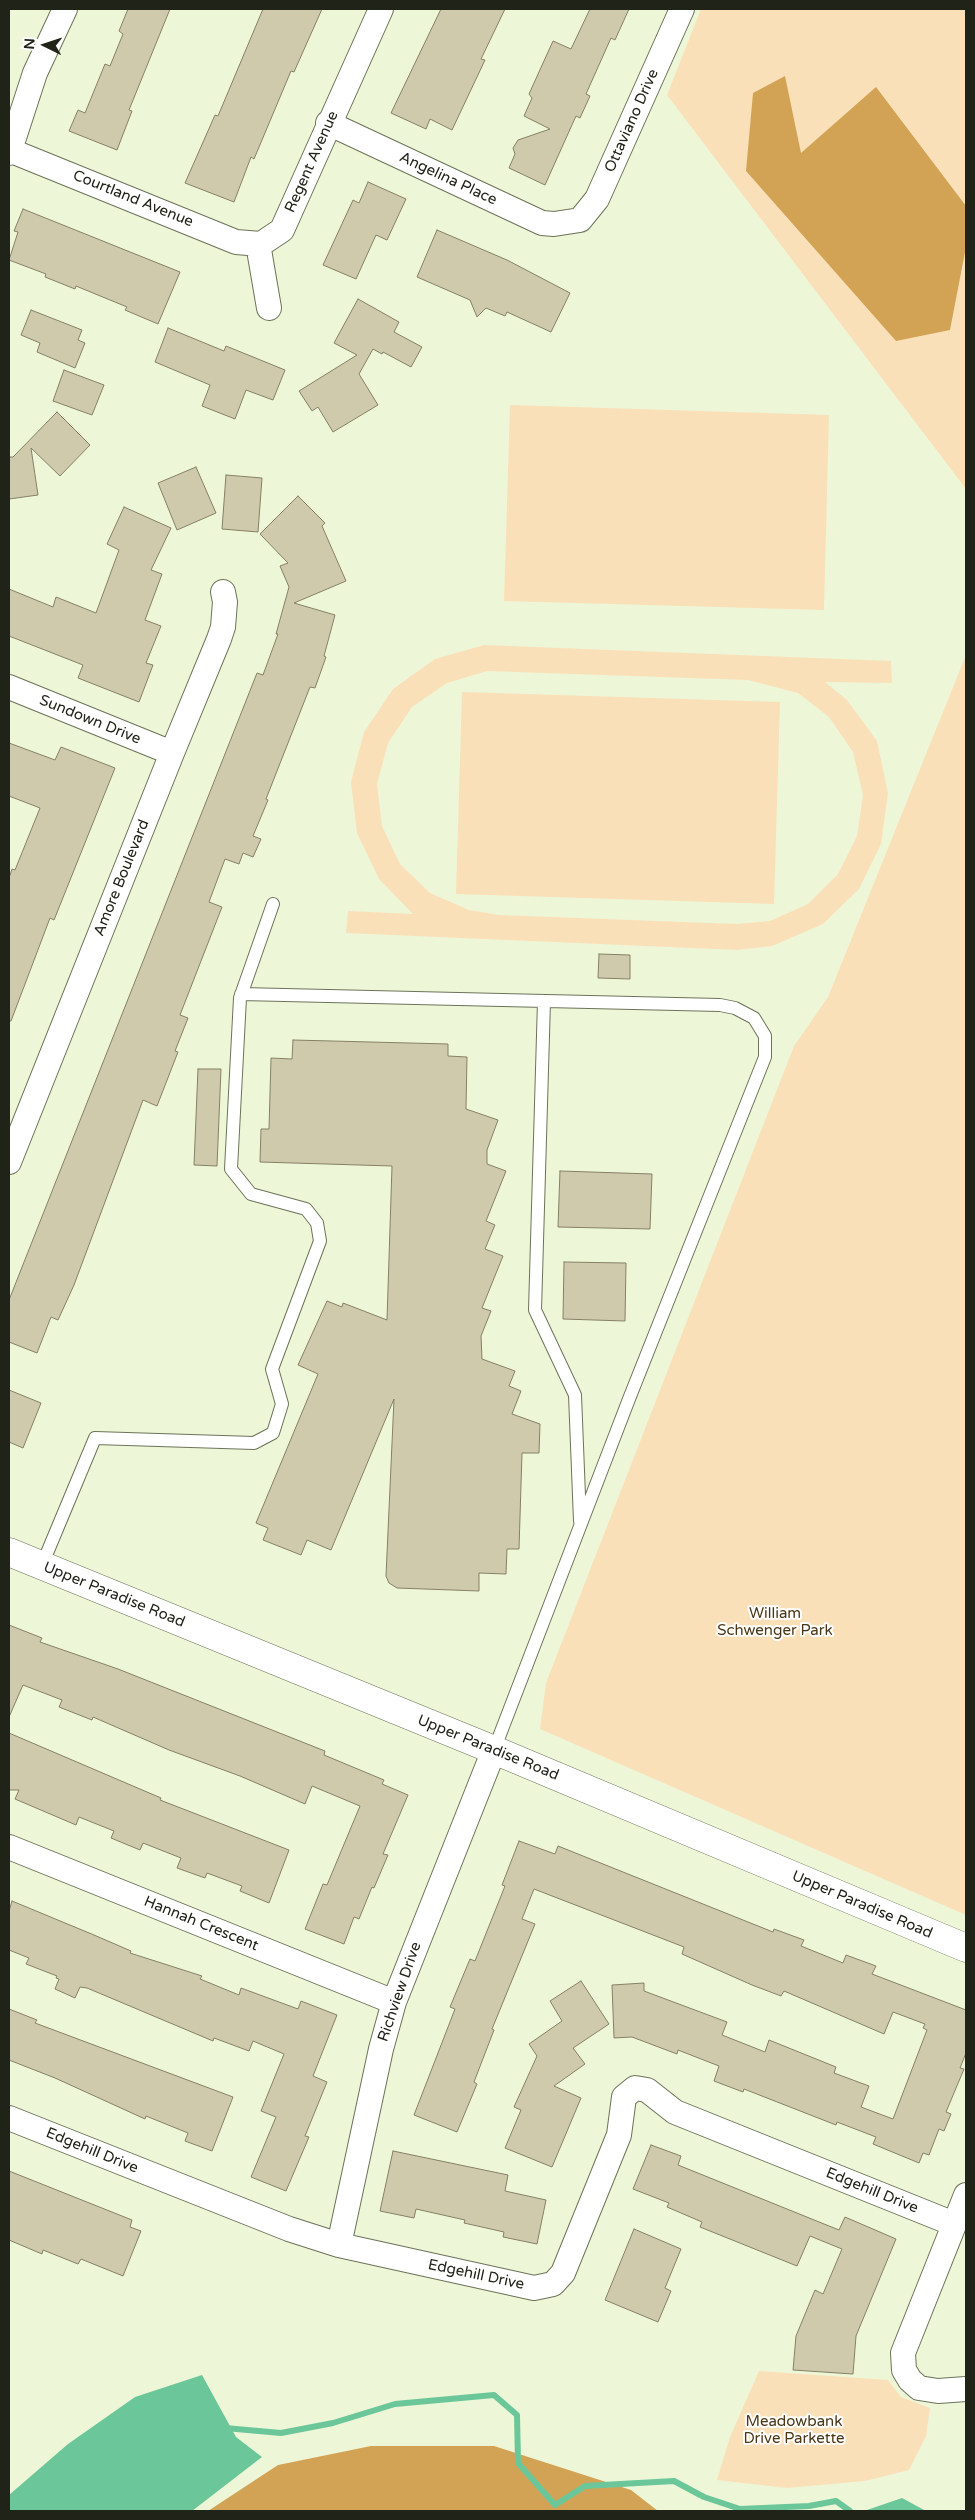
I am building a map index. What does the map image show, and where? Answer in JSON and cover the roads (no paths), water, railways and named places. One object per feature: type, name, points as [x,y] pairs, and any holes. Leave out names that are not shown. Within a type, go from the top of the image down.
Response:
[{"type":"main road","name":"Upper Paradise Road","points":[[9,1552],[494,1750],[966,1948]]},
{"type":"street","points":[[9,151],[35,73],[65,9]]},
{"type":"street","name":"Regent Avenue","points":[[258,244],[268,241],[282,230],[328,123],[381,9]]},
{"type":"street","name":"Ottaviano Drive","points":[[570,222],[580,220],[597,199],[682,9]]},
{"type":"street","name":"Angelina Place","points":[[328,123],[542,223],[570,222]]},
{"type":"street","name":"Courtland Avenue","points":[[9,151],[236,242],[258,244]]},
{"type":"street","points":[[258,244],[269,308]]},
{"type":"street","name":"Amore Boulevard","points":[[9,1162],[223,627],[225,602],[223,592]]},
{"type":"street","name":"Sundown Drive","points":[[9,687],[172,753]]},
{"type":"street","name":"Richview Drive","points":[[339,2245],[381,2049],[394,2002],[494,1750]]},
{"type":"street","name":"Hannah Crescent","points":[[9,1847],[394,2002]]},
{"type":"street","name":"Edgehill Drive","points":[[9,2118],[252,2216],[339,2245],[534,2288],[553,2284],[563,2273],[619,2135],[624,2097],[635,2088],[647,2090],[675,2112],[954,2224]]},
{"type":"street","points":[[966,2195],[903,2353],[904,2370],[910,2380],[920,2388],[938,2391],[966,2389]]},
{"type":"lane","points":[[42,1565],[95,1438],[254,1444],[273,1433],[282,1404],[272,1369],[320,1241],[318,1223],[306,1209],[251,1194],[231,1169],[241,994],[273,904]]},
{"type":"lane","points":[[241,994],[731,1007],[745,1012],[757,1021],[764,1032],[766,1044],[765,1057],[494,1750]]},
{"type":"lane","points":[[544,1001],[535,1310],[575,1395],[580,1526]]},
{"type":"waterway","points":[[225,2428],[281,2433],[333,2423],[395,2404],[494,2395],[517,2415],[518,2463],[555,2505],[585,2486],[674,2481],[704,2497],[740,2509],[809,2506],[836,2501],[850,2511]]},
{"type":"park label","name":"William Schwenger Park","points":[[775,1622]]},
{"type":"park label","name":"Meadowbank Drive Parkette","points":[[794,2430]]}]
